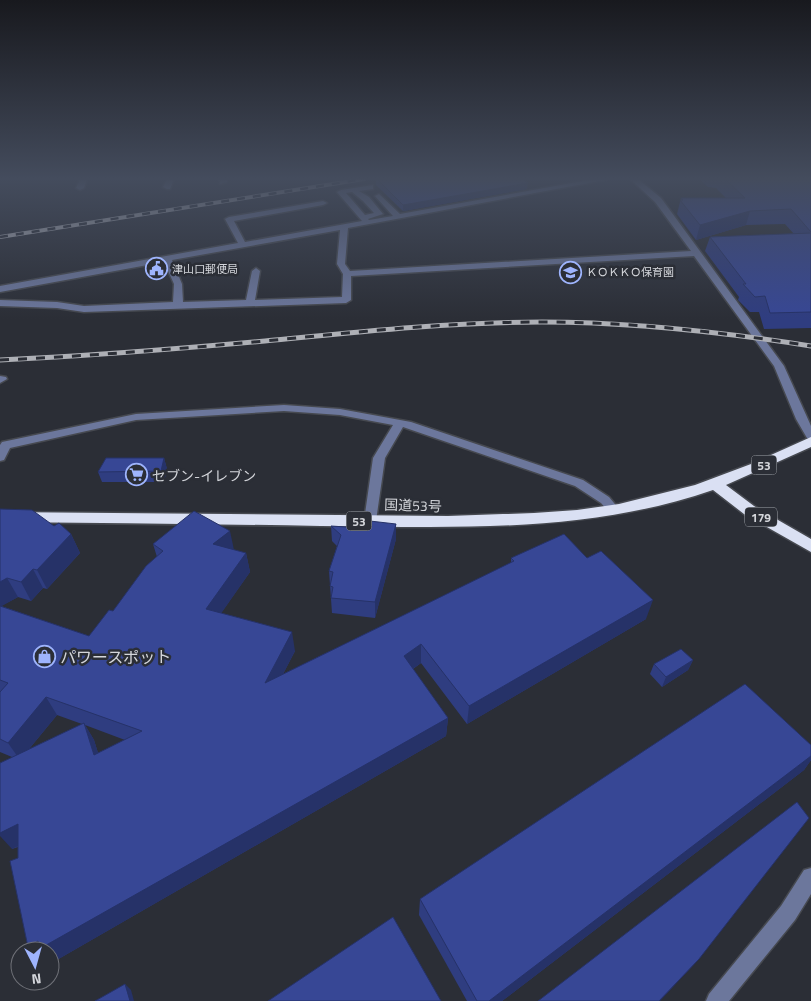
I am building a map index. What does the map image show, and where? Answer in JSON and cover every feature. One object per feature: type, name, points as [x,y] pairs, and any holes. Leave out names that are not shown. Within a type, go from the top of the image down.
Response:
[{"type":"highway","name":"国道53号","points":[[0,517],[448,523],[538,518],[613,509],[660,500],[715,484],[762,466],[811,441]]},
{"type":"highway","name":"179","points":[[715,484],[749,510],[811,546]]},
{"type":"street","points":[[233,226],[243,245]]},
{"type":"street","points":[[0,289],[344,226],[341,264],[347,274],[346,300],[84,309],[57,305],[0,303]]},
{"type":"street","points":[[676,226],[779,366],[805,427],[811,434]]},
{"type":"street","points":[[347,274],[696,253]]},
{"type":"street","points":[[166,260],[178,284],[178,305]]},
{"type":"street","points":[[250,302],[256,271]]},
{"type":"street","points":[[0,457],[3,445],[136,417],[284,408],[340,412],[400,423],[578,483],[605,500],[613,509]]},
{"type":"street","points":[[370,521],[379,458],[400,423]]},
{"type":"street","points":[[716,1001],[788,913],[811,877]]},
{"type":"building","points":[[806,226],[811,226],[811,232]]},
{"type":"building","points":[[811,233],[811,312],[770,313],[765,296],[755,297],[743,284],[746,284],[710,237]]},
{"type":"building","points":[[106,458],[164,458],[161,471],[98,472]]},
{"type":"building","points":[[0,509],[32,510],[54,526],[59,523],[71,534],[37,570],[33,569],[21,582],[7,578],[0,582]]},
{"type":"building","points":[[194,511],[230,531],[213,544],[246,553],[206,609],[292,632],[265,683],[514,561],[511,558],[564,534],[587,558],[601,551],[653,600],[469,706],[421,644],[404,656],[448,718],[53,941],[27,941],[10,861],[18,858],[18,824],[0,833],[0,763],[84,723],[94,755],[142,731],[46,697],[8,743],[0,739],[0,692],[8,683],[0,680],[0,606],[89,636],[109,610],[113,611],[146,566],[163,551],[153,544]]},
{"type":"building","points":[[361,520],[396,524],[375,602],[331,598],[333,587],[330,586],[333,572],[329,571],[341,535],[331,526],[346,527],[352,522]]},
{"type":"building","points":[[681,649],[693,660],[666,677],[654,664]]},
{"type":"building","points":[[745,684],[811,745],[811,756],[489,1001],[477,1001],[420,899]]},
{"type":"building","points":[[797,802],[809,818],[699,959],[659,1001],[538,1001]]},
{"type":"building","points":[[393,917],[441,1001],[268,1001]]},
{"type":"building","points":[[125,984],[130,1001],[95,1001]]},
{"type":"railway","points":[[0,237],[71,226]]},
{"type":"railway","points":[[0,360],[166,349],[404,328],[507,322],[576,322],[644,326],[711,332],[811,346]]},
{"type":"place","name":"津山口郵便局","points":[[156,269]]},
{"type":"place","name":"ＫＯＫＫＯ保育園","points":[[570,272]]},
{"type":"place","name":"セブン-イレブン","points":[[136,475]]},
{"type":"place","name":"パワースポット","points":[[44,657]]}]
